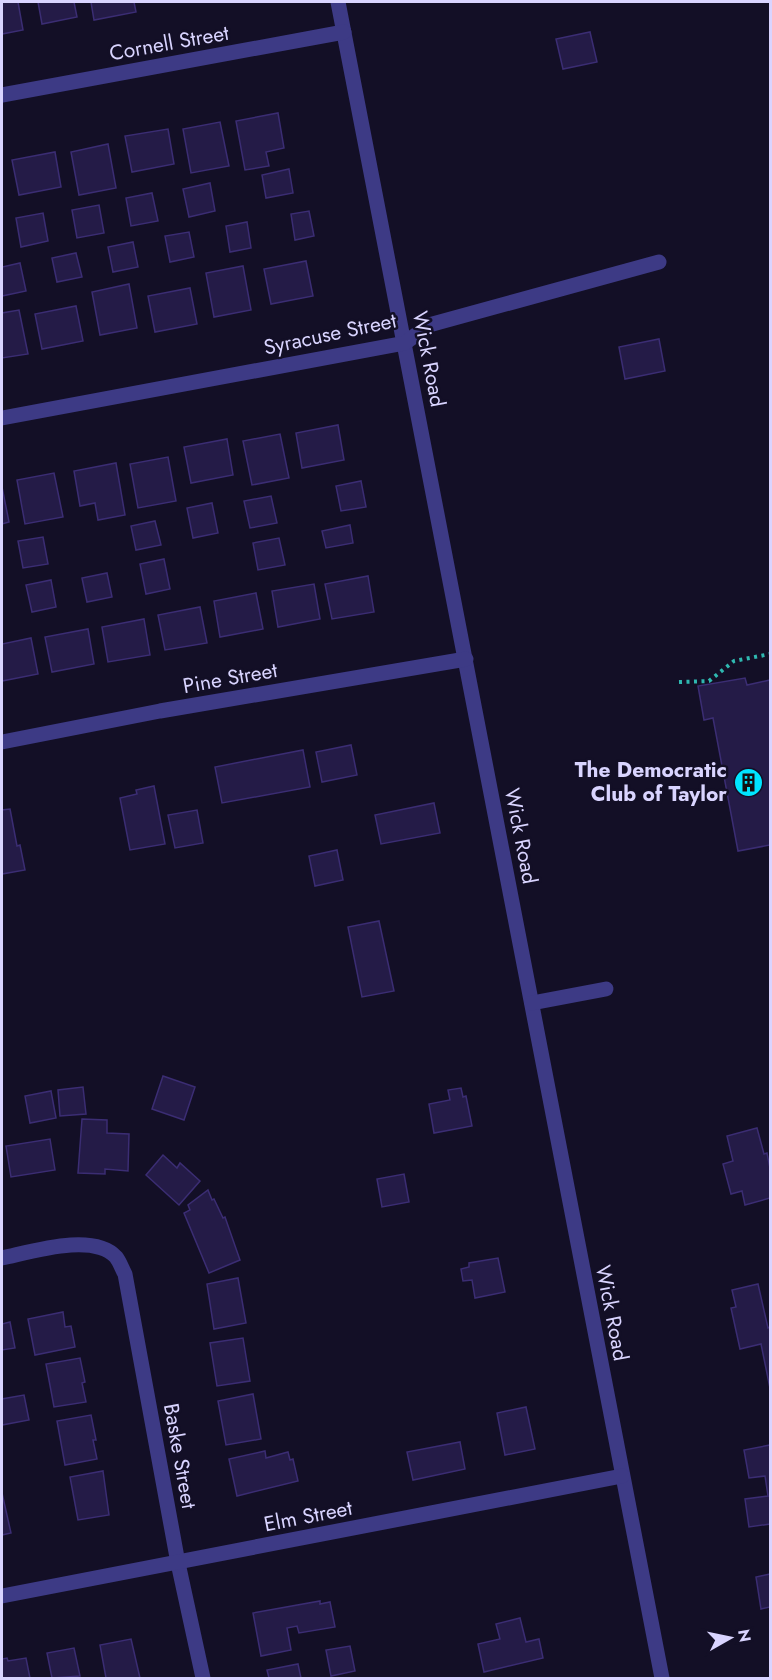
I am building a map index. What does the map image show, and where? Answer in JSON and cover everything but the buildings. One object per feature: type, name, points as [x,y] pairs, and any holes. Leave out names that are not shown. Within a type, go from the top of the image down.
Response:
[{"type":"street","name":"Wick Road","points":[[338,2],[663,1678]]},
{"type":"street","name":"Cornell Street","points":[[2,95],[344,32]]},
{"type":"street","name":"Syracuse Street","points":[[2,418],[405,343],[429,324],[659,262]]},
{"type":"street","name":"Pine Street","points":[[2,742],[160,711],[466,659]]},
{"type":"street","points":[[532,1003],[606,988]]},
{"type":"street","name":"Baske Street","points":[[2,1258],[76,1244],[104,1248],[116,1257],[125,1274],[178,1563],[203,1678]]},
{"type":"street","name":"Elm Street","points":[[2,1596],[622,1476]]},
{"type":"path","points":[[679,682],[709,681],[734,661],[771,654]]},
{"type":"place","name":"The Democratic Club of Taylor","points":[[748,782]]}]
